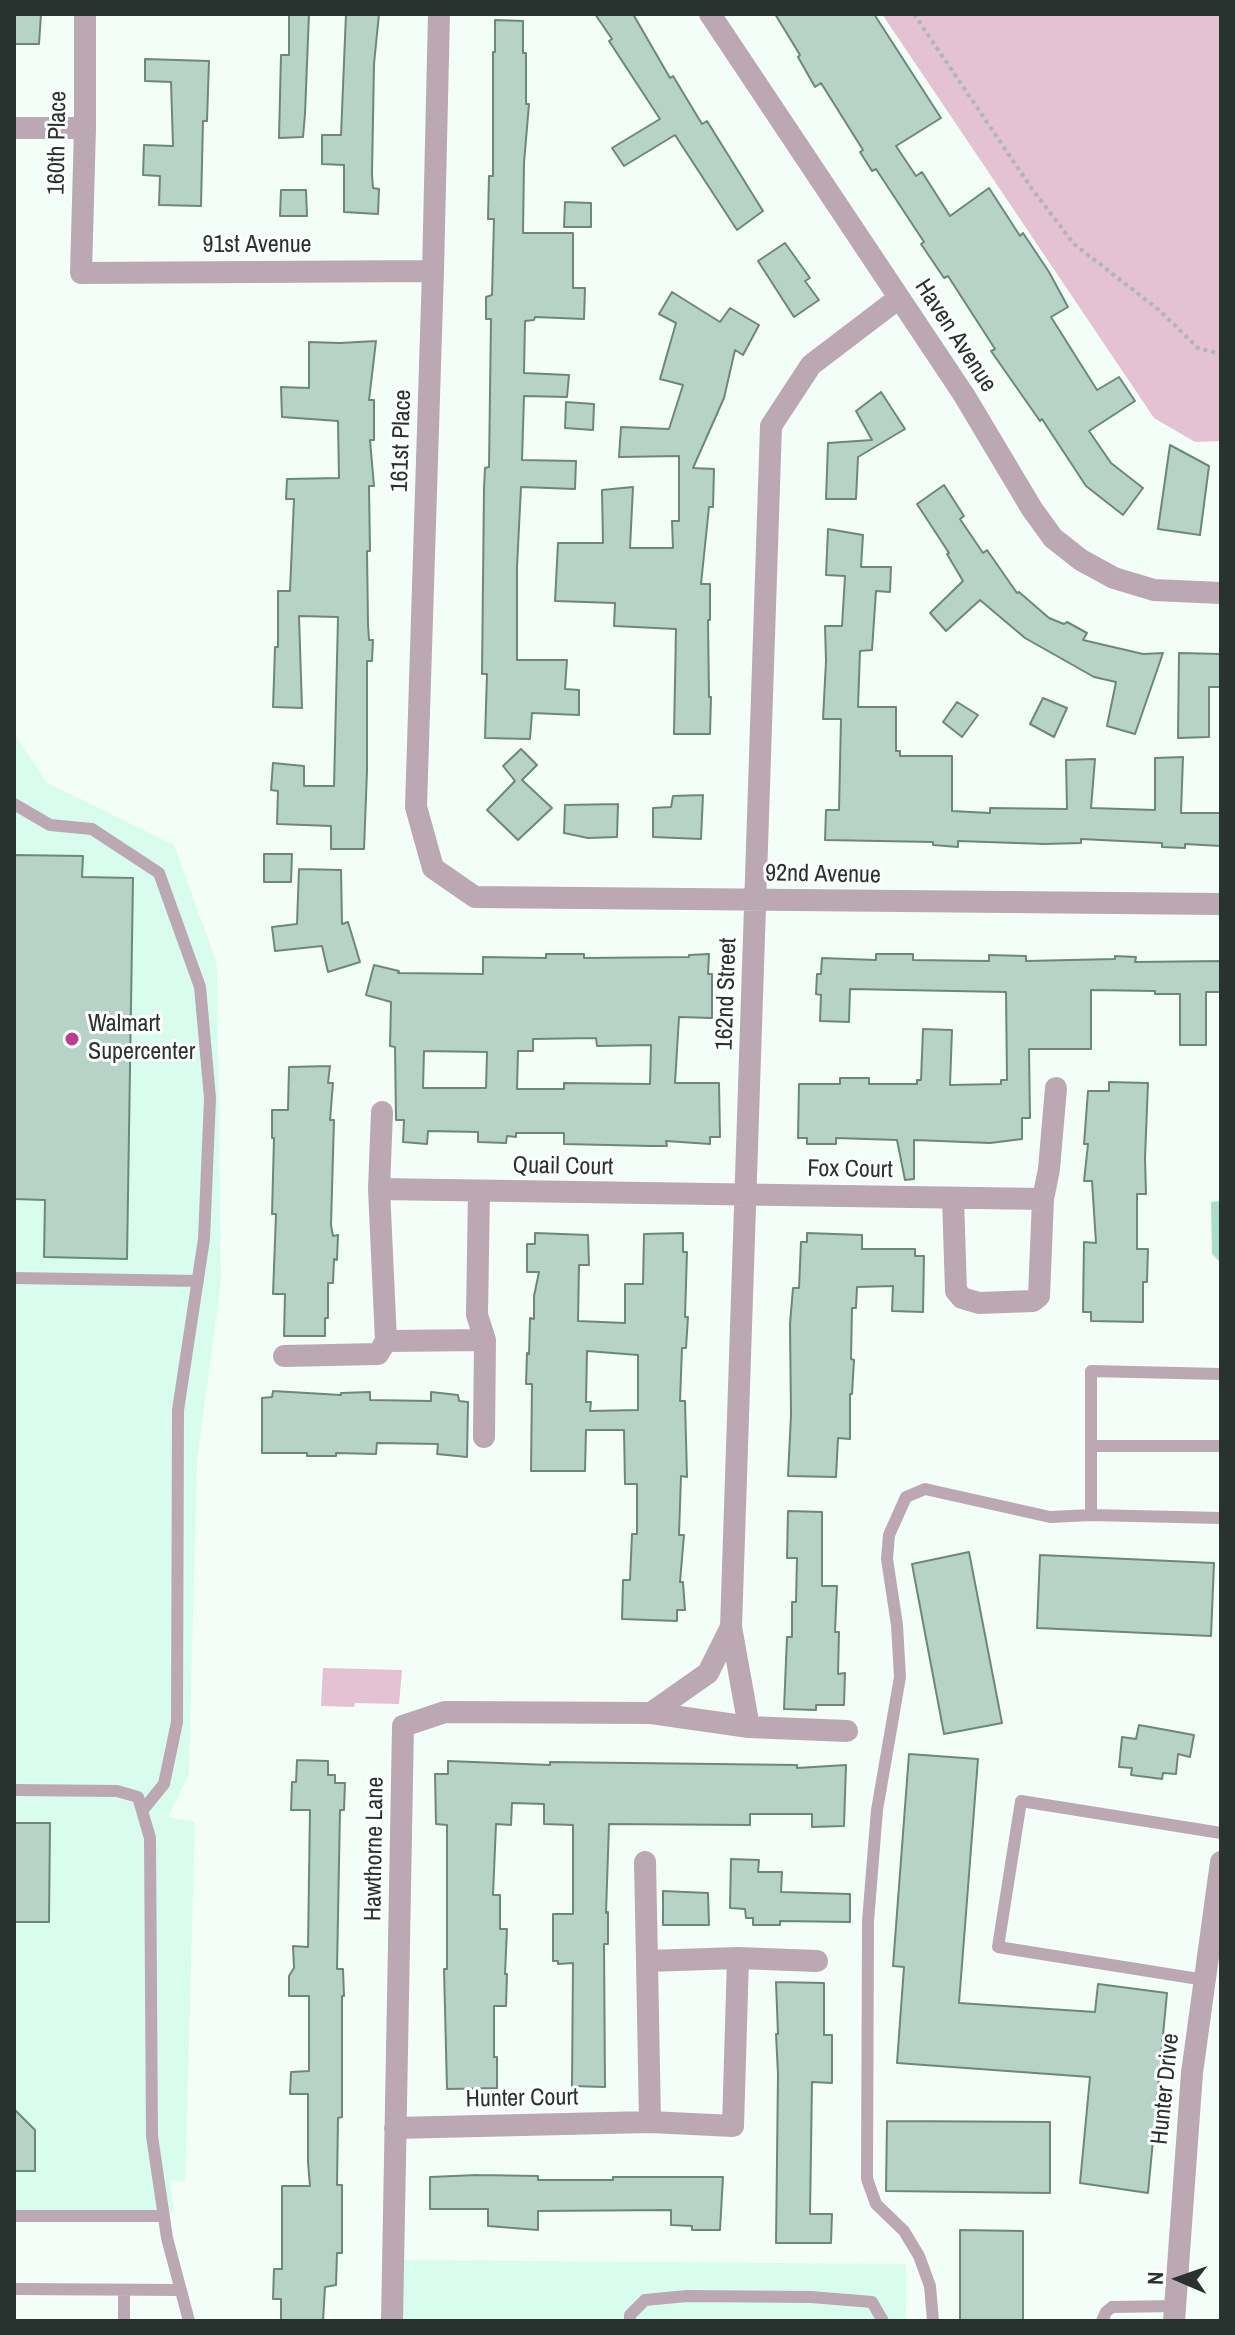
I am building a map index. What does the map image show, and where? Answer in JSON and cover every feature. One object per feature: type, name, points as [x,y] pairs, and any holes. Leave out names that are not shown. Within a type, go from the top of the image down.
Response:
[{"type":"street","name":"160th Place","points":[[81,273],[85,14]]},
{"type":"street","name":"161st Place","points":[[433,868],[416,807],[439,14]]},
{"type":"street","name":"Haven Avenue","points":[[710,14],[964,395],[1032,509],[1053,538],[1081,560],[1114,578],[1154,590],[1221,593]]},
{"type":"street","points":[[14,128],[85,128]]},
{"type":"street","name":"91st Avenue","points":[[81,273],[433,271]]},
{"type":"street","name":"162nd Street","points":[[651,1713],[708,1673],[731,1627],[771,426],[811,365],[899,298]]},
{"type":"street","name":"92nd Avenue","points":[[433,868],[475,897],[1221,904]]},
{"type":"street","points":[[953,1198],[956,1291],[962,1298],[979,1303],[1033,1301],[1039,1296],[1043,1199],[1049,1169],[1056,1088]]},
{"type":"street","points":[[284,1356],[378,1354],[386,1341],[379,1189],[382,1112]]},
{"type":"street","name":"Quail Court","points":[[379,1189],[746,1195]]},
{"type":"street","points":[[479,1191],[477,1315],[485,1340],[484,1437]]},
{"type":"street","name":"Fox Court","points":[[746,1195],[1043,1199]]},
{"type":"street","points":[[386,1341],[485,1340]]},
{"type":"street","points":[[731,1627],[749,1727]]},
{"type":"street","name":"Hawthorne Lane","points":[[392,2321],[403,1726],[445,1712],[651,1713],[749,1727],[847,1731]]},
{"type":"street","points":[[645,1862],[650,2122]]},
{"type":"street","name":"Hunter Drive","points":[[1174,2314],[1192,2073],[1221,1862]]},
{"type":"street","points":[[647,1961],[738,1958],[817,1961]]},
{"type":"street","name":"Hunter Court","points":[[395,2128],[650,2122],[733,2126],[738,1958]]},
{"type":"lane","points":[[14,804],[50,825],[92,829],[159,873],[200,987],[210,1098],[204,1239],[178,1410],[177,1722],[164,1784],[142,1811]]},
{"type":"lane","points":[[14,1278],[198,1281]]},
{"type":"lane","points":[[1091,1515],[1091,1371],[1221,1374]]},
{"type":"lane","points":[[1091,1446],[1221,1446]]},
{"type":"lane","points":[[933,2321],[930,2286],[919,2256],[904,2231],[876,2204],[867,2179],[868,1921],[877,1810],[900,1677],[897,1625],[887,1559],[889,1535],[906,1497],[925,1489],[1050,1517],[1221,1518]]},
{"type":"lane","points":[[14,1790],[117,1791],[138,1797],[150,1838],[152,2136],[167,2238],[189,2321]]},
{"type":"lane","points":[[1205,1980],[998,1947],[1021,1801],[1221,1833]]},
{"type":"lane","points":[[14,2216],[164,2216]]},
{"type":"lane","points":[[14,2289],[181,2290]]},
{"type":"lane","points":[[124,2290],[124,2321]]},
{"type":"lane","points":[[630,2321],[630,2315],[645,2300],[687,2296],[811,2297],[872,2302],[883,2321]]},
{"type":"lane","points":[[1102,2321],[1112,2307],[1174,2314]]},
{"type":"path","points":[[914,14],[1032,189],[1074,244],[1159,310],[1198,348],[1221,354]]},
{"type":"shaded area","points":[[882,14],[1221,14],[1221,441],[1195,442],[1154,418]]},
{"type":"shaded area","points":[[14,732],[46,782],[174,845],[217,963],[221,1282],[197,1461],[189,1774],[168,1817],[195,1822],[185,2182],[170,2180],[174,2212],[14,2210]]},
{"type":"shaded area","points":[[1221,1201],[1221,1263],[1212,1254],[1211,1202]]},
{"type":"shaded area","points":[[323,1668],[402,1670],[399,1704],[321,1706]]},
{"type":"shaded area","points":[[400,2260],[906,2264],[906,2321],[398,2321]]},
{"type":"building","points":[[14,14],[41,14],[39,44],[14,44]]},
{"type":"building","points":[[289,14],[309,14],[305,114],[303,137],[279,138],[281,55],[289,55]]},
{"type":"building","points":[[346,14],[379,14],[374,64],[372,174],[373,188],[379,189],[378,214],[344,212],[344,165],[322,164],[322,135],[341,135]]},
{"type":"building","points":[[595,14],[633,14],[670,78],[673,76],[702,124],[707,121],[763,211],[737,230],[675,135],[624,166],[612,148],[660,119]]},
{"type":"building","points":[[775,14],[874,14],[941,118],[896,146],[916,176],[922,172],[950,216],[989,188],[1020,236],[1023,233],[1049,272],[1068,307],[1051,317],[1097,390],[1119,377],[1135,401],[1089,431],[1111,463],[1143,488],[1123,515],[1086,486],[1042,419],[1040,421],[991,351],[995,349],[948,276],[944,278],[921,244],[924,242],[876,169],[872,171],[860,152],[863,150],[821,83],[815,87]]},
{"type":"building","points":[[495,20],[523,21],[526,104],[529,104],[523,233],[573,233],[573,288],[585,288],[584,319],[535,317],[534,320],[525,321],[524,373],[569,375],[567,397],[524,396],[522,460],[576,461],[575,489],[521,487],[517,660],[567,660],[565,689],[579,690],[579,715],[532,713],[530,739],[485,738],[487,674],[482,674],[484,488],[485,468],[489,467],[491,319],[486,319],[486,297],[492,295],[494,219],[488,219],[489,176],[493,176]]},
{"type":"building","points":[[145,59],[209,61],[207,121],[203,121],[201,206],[159,205],[160,176],[143,175],[144,145],[173,146],[171,82],[145,81]]},
{"type":"building","points":[[281,190],[306,190],[307,216],[280,216]]},
{"type":"building","points":[[565,202],[591,203],[591,227],[564,227]]},
{"type":"building","points":[[785,243],[810,278],[805,281],[819,300],[794,317],[758,261]]},
{"type":"building","points":[[672,292],[720,322],[730,308],[759,325],[743,355],[735,350],[724,398],[693,468],[714,469],[713,507],[709,507],[701,584],[710,584],[710,734],[674,734],[676,629],[614,626],[615,603],[555,601],[558,543],[603,543],[602,490],[633,487],[630,548],[673,548],[672,521],[679,521],[679,456],[619,457],[621,427],[669,429],[683,385],[660,379],[676,323],[659,314]]},
{"type":"building","points":[[376,341],[369,400],[374,400],[374,440],[370,440],[374,486],[369,486],[370,551],[367,551],[369,640],[373,640],[372,661],[367,661],[364,849],[331,849],[331,826],[277,824],[278,791],[271,790],[273,763],[304,766],[304,786],[334,786],[338,617],[299,616],[302,708],[273,707],[275,647],[278,647],[278,591],[290,591],[294,499],[286,499],[287,479],[339,478],[338,421],[282,417],[281,387],[309,388],[309,342]]},
{"type":"building","points":[[881,392],[905,429],[858,457],[856,499],[826,499],[828,443],[872,440],[856,411]]},
{"type":"building","points":[[566,402],[594,404],[593,430],[565,428]]},
{"type":"building","points":[[1170,445],[1209,466],[1200,535],[1158,529]]},
{"type":"building","points":[[944,485],[964,516],[960,519],[983,553],[987,550],[1017,593],[1049,618],[1064,624],[1067,622],[1087,633],[1083,640],[1143,654],[1163,653],[1135,734],[1107,726],[1116,682],[1094,677],[1025,638],[980,600],[946,631],[930,613],[963,581],[917,504]]},
{"type":"building","points":[[828,529],[863,535],[861,567],[891,567],[890,592],[876,591],[872,650],[860,651],[858,707],[896,707],[896,751],[900,751],[900,756],[952,756],[952,811],[990,813],[990,808],[1067,809],[1066,760],[1095,759],[1091,808],[1155,810],[1155,758],[1183,757],[1181,813],[1221,813],[1221,846],[1185,844],[1185,848],[1162,847],[1162,843],[1081,839],[1081,843],[1045,844],[958,841],[958,847],[933,845],[933,842],[825,840],[826,810],[839,810],[841,719],[823,719],[825,626],[842,626],[845,576],[826,575]]},
{"type":"building","points":[[1179,653],[1221,654],[1221,687],[1209,687],[1209,737],[1178,738]]},
{"type":"building","points":[[1043,698],[1067,708],[1054,737],[1030,724]]},
{"type":"building","points":[[957,702],[978,715],[962,737],[943,722]]},
{"type":"building","points":[[521,749],[537,765],[522,780],[552,808],[518,840],[487,810],[515,781],[503,766]]},
{"type":"building","points":[[703,795],[701,839],[653,837],[653,808],[671,807],[673,796]]},
{"type":"building","points":[[618,804],[617,837],[588,838],[564,833],[565,805]]},
{"type":"building","points":[[264,854],[292,854],[291,882],[264,882]]},
{"type":"building","name":"Walmart Supercenter","points":[[14,855],[83,856],[82,877],[133,878],[127,1259],[44,1257],[45,1200],[14,1199]]},
{"type":"building","points":[[299,869],[341,870],[342,924],[348,922],[360,962],[328,972],[322,946],[275,951],[272,927],[297,924]]},
{"type":"building","points":[[546,954],[584,954],[584,958],[709,954],[712,1018],[679,1017],[675,1083],[719,1083],[720,1137],[710,1137],[710,1144],[666,1141],[667,1146],[651,1146],[564,1144],[564,1133],[516,1133],[516,1137],[507,1136],[506,1143],[478,1142],[478,1132],[428,1131],[427,1144],[403,1142],[404,1120],[396,1120],[395,1047],[390,1046],[391,1002],[366,995],[374,965],[398,973],[483,974],[483,957],[546,958]],"holes":[[[596,1038],[597,1046],[651,1045],[650,1084],[564,1083],[564,1089],[517,1089],[518,1051],[533,1051],[533,1039]],[[424,1051],[487,1052],[486,1088],[423,1088]]]},
{"type":"building","points":[[876,954],[913,954],[913,960],[989,961],[989,955],[1026,956],[1026,961],[1115,959],[1115,956],[1136,957],[1135,962],[1221,961],[1221,992],[1206,992],[1206,1045],[1180,1045],[1180,994],[1091,990],[1091,1049],[1029,1049],[1030,1118],[1022,1118],[1022,1139],[990,1143],[914,1140],[914,1179],[905,1180],[897,1140],[836,1138],[836,1144],[807,1144],[807,1138],[798,1138],[799,1084],[840,1084],[840,1078],[869,1078],[869,1084],[917,1084],[917,1080],[921,1080],[923,1029],[952,1030],[950,1085],[1001,1084],[1001,1080],[1007,1080],[1006,992],[850,989],[849,1022],[820,1021],[821,995],[816,994],[822,958],[876,960]]},
{"type":"building","points":[[330,1066],[328,1083],[333,1083],[330,1120],[334,1120],[331,1225],[333,1236],[338,1235],[333,1283],[328,1283],[325,1336],[284,1336],[285,1294],[273,1294],[276,1214],[272,1214],[272,1110],[288,1110],[289,1067]]},
{"type":"building","points":[[1109,1082],[1148,1083],[1146,1194],[1137,1194],[1137,1249],[1148,1249],[1147,1282],[1143,1282],[1143,1322],[1091,1321],[1091,1312],[1083,1312],[1084,1242],[1096,1243],[1092,1181],[1084,1181],[1088,1091],[1109,1091]]},
{"type":"building","points":[[535,1233],[588,1235],[589,1265],[579,1265],[578,1321],[625,1323],[625,1284],[643,1284],[644,1234],[683,1233],[683,1252],[687,1252],[685,1317],[688,1317],[686,1348],[682,1348],[680,1401],[685,1401],[687,1477],[681,1476],[679,1535],[684,1535],[680,1582],[683,1582],[685,1610],[677,1610],[677,1621],[622,1619],[623,1580],[630,1580],[632,1534],[637,1534],[637,1484],[625,1484],[624,1430],[586,1430],[585,1471],[531,1471],[532,1384],[526,1384],[527,1353],[539,1272],[527,1272],[527,1244],[535,1244]],"holes":[[[587,1351],[638,1355],[638,1410],[590,1411],[591,1402],[586,1402]]]},
{"type":"building","points":[[807,1233],[862,1235],[862,1249],[915,1249],[915,1256],[924,1256],[923,1312],[892,1311],[893,1286],[857,1287],[856,1308],[852,1308],[851,1359],[854,1360],[850,1439],[838,1438],[836,1477],[788,1476],[790,1324],[793,1288],[799,1288],[801,1242],[807,1242]]},
{"type":"building","points":[[273,1391],[341,1395],[370,1392],[370,1400],[431,1401],[431,1392],[458,1395],[459,1401],[468,1402],[467,1457],[437,1454],[438,1444],[377,1443],[376,1454],[307,1456],[307,1453],[262,1453],[262,1398],[272,1397]]},
{"type":"building","points":[[788,1511],[822,1512],[822,1586],[837,1586],[835,1632],[839,1632],[838,1674],[845,1673],[844,1705],[816,1705],[816,1710],[784,1709],[787,1637],[792,1637],[797,1558],[787,1558]]},
{"type":"building","points":[[969,1552],[1002,1723],[944,1734],[912,1564]]},
{"type":"building","points":[[1040,1555],[1214,1563],[1211,1636],[1037,1628]]},
{"type":"building","points":[[1139,1725],[1194,1735],[1190,1757],[1178,1754],[1176,1774],[1163,1773],[1162,1779],[1131,1775],[1132,1768],[1119,1767],[1122,1737],[1136,1739]]},
{"type":"building","points":[[909,1754],[978,1759],[959,2003],[1095,2012],[1098,1984],[1167,1993],[1148,2193],[1080,2183],[1090,2077],[897,2063],[904,1967],[893,1966]]},
{"type":"building","points":[[297,1760],[328,1761],[328,1775],[335,1775],[335,1783],[345,1783],[344,1810],[340,1810],[337,1969],[343,1969],[344,1996],[342,2117],[338,2118],[337,2185],[342,2185],[342,2253],[337,2253],[336,2285],[325,2287],[323,2321],[281,2321],[281,2299],[273,2299],[274,2269],[282,2269],[282,2186],[310,2186],[308,2094],[290,2094],[291,2072],[309,2071],[309,1996],[289,1996],[289,1976],[294,1968],[293,1946],[308,1947],[310,1810],[291,1810]]},
{"type":"building","points":[[448,1761],[550,1765],[550,1762],[797,1765],[797,1768],[846,1765],[844,1826],[812,1827],[812,1814],[750,1814],[750,1825],[609,1824],[608,1944],[604,1944],[605,2087],[572,2086],[573,1963],[558,1964],[558,1961],[553,1961],[553,1914],[573,1914],[573,1825],[544,1824],[544,1804],[512,1803],[511,1825],[496,1824],[493,1895],[500,1895],[500,1929],[507,1929],[506,2006],[494,2006],[497,2088],[447,2089],[444,1969],[447,1969],[447,1825],[436,1824],[435,1774],[448,1774]]},
{"type":"building","points":[[14,1823],[50,1823],[49,1922],[14,1922]]},
{"type":"building","points":[[731,1859],[759,1860],[758,1872],[782,1872],[781,1892],[850,1894],[850,1922],[780,1921],[780,1925],[753,1925],[753,1918],[746,1918],[745,1909],[730,1908]]},
{"type":"building","points":[[663,1891],[708,1893],[709,1925],[663,1925]]},
{"type":"building","points":[[776,1982],[824,1983],[824,2035],[832,2035],[832,2083],[812,2082],[810,2214],[832,2214],[831,2243],[776,2243]]},
{"type":"building","points":[[14,2109],[35,2130],[35,2171],[14,2171]]},
{"type":"building","points":[[887,2121],[1050,2122],[1050,2193],[886,2191]]},
{"type":"building","points":[[538,2176],[538,2180],[723,2177],[720,2230],[692,2230],[692,2226],[671,2225],[671,2210],[538,2211],[538,2230],[488,2226],[488,2209],[430,2209],[430,2177]]},
{"type":"building","points":[[960,2230],[1023,2231],[1023,2321],[960,2321]]},
{"type":"place","name":"Walmart Supercenter","points":[[72,1039]]}]
